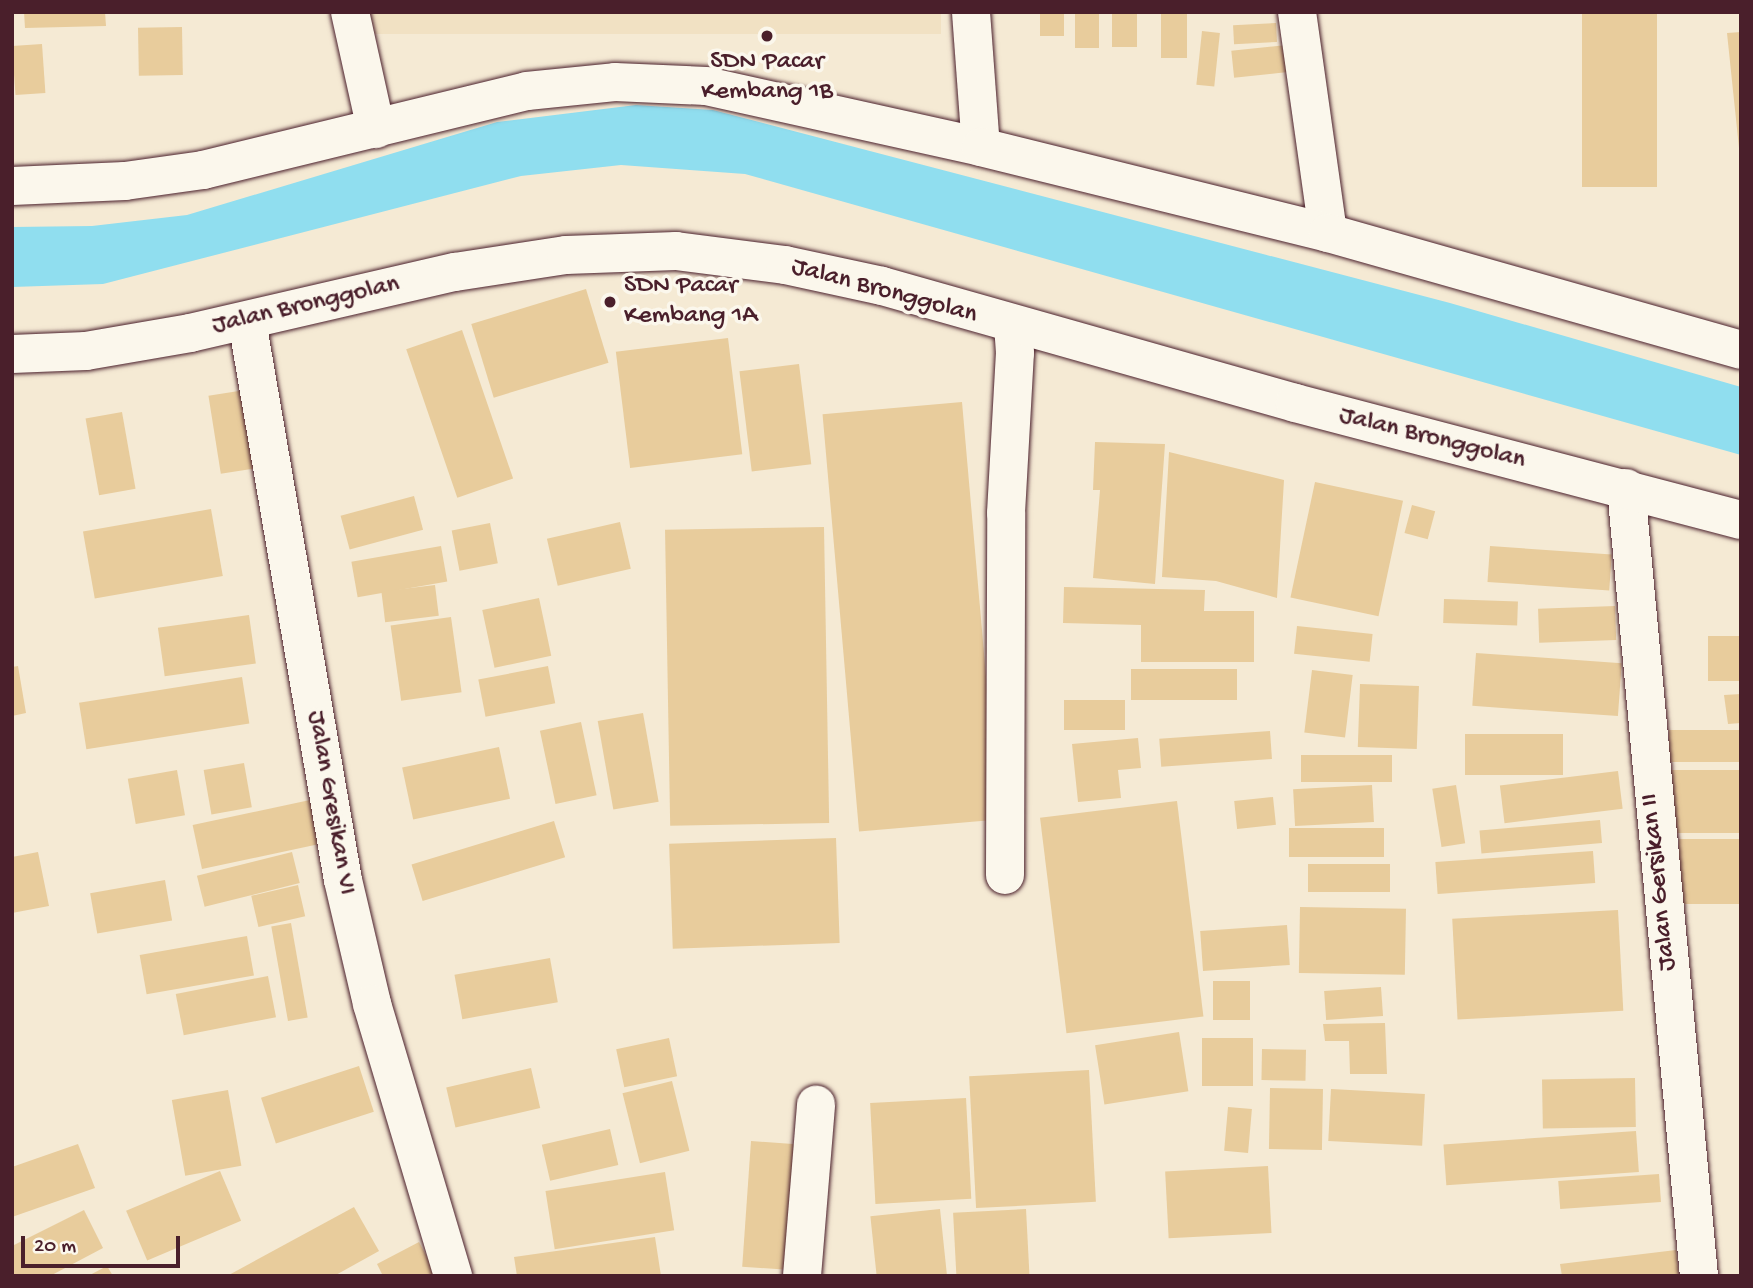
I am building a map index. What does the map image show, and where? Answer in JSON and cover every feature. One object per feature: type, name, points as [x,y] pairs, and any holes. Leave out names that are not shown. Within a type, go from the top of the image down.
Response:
[{"type":"main road","points":[[350,12],[376,129]]},
{"type":"main road","points":[[971,12],[981,147]]},
{"type":"main road","points":[[1297,12],[1328,233]]},
{"type":"main road","points":[[12,186],[125,181],[203,170],[527,91],[660,83],[788,102],[981,147],[1328,233],[1741,349]]},
{"type":"main road","name":"Jalan Bronggolan","points":[[12,354],[116,347],[247,321],[455,272],[566,255],[676,251],[785,265],[882,286],[1013,326],[1457,447],[1626,488],[1741,520]]},
{"type":"main road","name":"Jalan Gresikan VI","points":[[247,321],[343,880],[372,1004],[453,1276]]},
{"type":"main road","points":[[1005,875],[1006,513],[1015,353],[1013,326]]},
{"type":"main road","name":"Jalan Gersikan II","points":[[1626,488],[1699,1276]]},
{"type":"main road","points":[[802,1276],[816,1105]]},
{"type":"shaded area","points":[[369,12],[941,12],[941,34],[369,34]]},
{"type":"water","points":[[636,105],[713,110],[1450,303],[1741,387],[1741,455],[745,174],[621,165],[521,176],[103,284],[12,287],[12,227],[92,226],[187,215],[497,122]]},
{"type":"building","points":[[24,12],[105,12],[106,26],[25,28]]},
{"type":"building","points":[[1040,12],[1064,12],[1064,36],[1040,36]]},
{"type":"building","points":[[1075,12],[1099,12],[1099,48],[1075,48]]},
{"type":"building","points":[[1112,12],[1137,12],[1137,47],[1112,47]]},
{"type":"building","points":[[1161,12],[1187,12],[1187,58],[1161,58]]},
{"type":"building","points":[[1582,12],[1657,12],[1657,187],[1582,187]]},
{"type":"building","points":[[1276,23],[1277,42],[1234,44],[1233,25]]},
{"type":"building","points":[[182,27],[183,75],[139,76],[138,28]]},
{"type":"building","points":[[1202,31],[1220,33],[1214,87],[1196,85]]},
{"type":"building","points":[[1741,32],[1741,148],[1739,148],[1727,33]]},
{"type":"building","points":[[42,44],[45,93],[15,95],[12,46]]},
{"type":"building","points":[[1287,45],[1290,72],[1234,78],[1231,51]]},
{"type":"building","points":[[586,289],[609,363],[494,398],[471,324]]},
{"type":"building","points":[[462,330],[513,478],[457,498],[406,349]]},
{"type":"building","points":[[728,338],[742,454],[630,468],[616,352]]},
{"type":"building","points":[[799,364],[811,464],[752,472],[739,371]]},
{"type":"building","points":[[245,390],[257,468],[221,474],[208,396]]},
{"type":"building","points":[[962,402],[999,819],[859,832],[823,414]]},
{"type":"building","points":[[122,412],[136,489],[99,495],[86,418]]},
{"type":"building","points":[[1095,442],[1165,444],[1155,584],[1093,578],[1100,490],[1093,490]]},
{"type":"building","points":[[1169,452],[1284,480],[1277,598],[1216,581],[1162,577]]},
{"type":"building","points":[[1315,482],[1403,501],[1378,616],[1290,597]]},
{"type":"building","points":[[414,496],[423,530],[350,549],[341,516]]},
{"type":"building","points":[[1412,505],[1435,511],[1428,539],[1404,533]]},
{"type":"building","points":[[211,509],[223,576],[95,599],[83,532]]},
{"type":"building","points":[[620,522],[631,569],[558,586],[547,539]]},
{"type":"building","points":[[490,523],[498,563],[460,571],[452,530]]},
{"type":"building","points":[[824,527],[829,823],[670,826],[665,530]]},
{"type":"building","points":[[441,546],[447,581],[358,597],[351,562]]},
{"type":"building","points":[[1490,546],[1612,555],[1609,590],[1487,582]]},
{"type":"building","points":[[435,585],[439,616],[385,622],[381,592]]},
{"type":"building","points":[[1064,587],[1205,590],[1204,611],[1254,611],[1254,662],[1141,662],[1141,625],[1063,623]]},
{"type":"building","points":[[539,598],[551,656],[495,668],[482,610]]},
{"type":"building","points":[[1444,599],[1518,602],[1517,626],[1443,623]]},
{"type":"building","points":[[1615,606],[1616,640],[1539,643],[1538,609]]},
{"type":"building","points":[[249,615],[256,664],[165,676],[158,628]]},
{"type":"building","points":[[451,617],[462,692],[401,701],[391,625]]},
{"type":"building","points":[[1297,626],[1373,634],[1370,662],[1294,654]]},
{"type":"building","points":[[1708,636],[1741,636],[1741,681],[1708,681]]},
{"type":"building","points":[[1476,653],[1622,663],[1618,716],[1472,706]]},
{"type":"building","points":[[18,666],[26,713],[12,716],[12,667]]},
{"type":"building","points":[[548,666],[555,703],[486,717],[478,680]]},
{"type":"building","points":[[1131,669],[1237,669],[1237,700],[1131,700]]},
{"type":"building","points":[[1312,670],[1353,675],[1345,738],[1304,733]]},
{"type":"building","points":[[242,677],[249,723],[86,749],[79,703]]},
{"type":"building","points":[[1360,684],[1419,686],[1417,749],[1358,747]]},
{"type":"building","points":[[1741,694],[1741,723],[1728,724],[1724,695]]},
{"type":"building","points":[[1064,700],[1125,700],[1125,730],[1064,730]]},
{"type":"building","points":[[643,713],[659,802],[613,810],[598,721]]},
{"type":"building","points":[[581,722],[597,795],[556,804],[540,731]]},
{"type":"building","points":[[1669,730],[1741,730],[1741,762],[1669,762]]},
{"type":"building","points":[[1270,731],[1272,759],[1161,767],[1159,739]]},
{"type":"building","points":[[1465,734],[1563,734],[1563,775],[1465,775]]},
{"type":"building","points":[[1138,738],[1141,768],[1118,770],[1121,798],[1078,802],[1072,744]]},
{"type":"building","points":[[499,747],[510,799],[413,819],[402,768]]},
{"type":"building","points":[[1301,755],[1392,755],[1392,782],[1301,782]]},
{"type":"building","points":[[244,763],[252,807],[211,814],[204,770]]},
{"type":"building","points":[[177,770],[185,815],[136,824],[128,779]]},
{"type":"building","points":[[1669,770],[1741,770],[1741,833],[1669,833]]},
{"type":"building","points":[[1618,771],[1623,809],[1505,823],[1500,786]]},
{"type":"building","points":[[1372,785],[1374,822],[1295,826],[1293,789]]},
{"type":"building","points":[[1456,785],[1465,843],[1442,847],[1432,789]]},
{"type":"building","points":[[1273,797],[1276,825],[1237,829],[1234,801]]},
{"type":"building","points":[[310,800],[319,844],[202,869],[193,825]]},
{"type":"building","points":[[1177,801],[1203,1016],[1066,1033],[1040,818]]},
{"type":"building","points":[[1600,820],[1602,843],[1481,853],[1479,831]]},
{"type":"building","points":[[554,821],[565,857],[423,901],[412,865]]},
{"type":"building","points":[[1289,828],[1384,828],[1384,857],[1289,857]]},
{"type":"building","points":[[836,838],[840,943],[673,949],[669,844]]},
{"type":"building","points":[[1679,839],[1741,839],[1741,904],[1679,904]]},
{"type":"building","points":[[1593,851],[1595,883],[1438,894],[1435,862]]},
{"type":"building","points":[[38,852],[49,906],[12,913],[12,857]]},
{"type":"building","points":[[292,852],[300,883],[205,907],[197,876]]},
{"type":"building","points":[[1308,864],[1390,864],[1390,892],[1308,892]]},
{"type":"building","points":[[165,880],[172,920],[97,934],[90,893]]},
{"type":"building","points":[[298,885],[305,916],[258,927],[251,896]]},
{"type":"building","points":[[1300,907],[1406,909],[1405,975],[1299,973]]},
{"type":"building","points":[[1618,910],[1623,1011],[1458,1020],[1452,919]]},
{"type":"building","points":[[291,923],[308,1018],[288,1021],[271,926]]},
{"type":"building","points":[[1287,925],[1290,965],[1203,971],[1200,931]]},
{"type":"building","points":[[247,936],[254,975],[147,994],[140,955]]},
{"type":"building","points":[[550,958],[558,1002],[462,1019],[454,975]]},
{"type":"building","points":[[268,976],[276,1017],[184,1035],[176,994]]},
{"type":"building","points":[[1213,981],[1250,981],[1250,1020],[1213,1020]]},
{"type":"building","points":[[1381,987],[1383,1016],[1326,1020],[1324,991]]},
{"type":"building","points":[[1385,1023],[1387,1074],[1350,1074],[1349,1041],[1325,1041],[1323,1024]]},
{"type":"building","points":[[1179,1032],[1188,1091],[1104,1105],[1095,1045]]},
{"type":"building","points":[[669,1038],[677,1076],[624,1087],[616,1049]]},
{"type":"building","points":[[1202,1038],[1253,1038],[1253,1086],[1202,1086]]},
{"type":"building","points":[[1262,1049],[1306,1050],[1305,1081],[1261,1080]]},
{"type":"building","points":[[359,1066],[374,1112],[276,1143],[261,1098]]},
{"type":"building","points":[[531,1068],[540,1108],[455,1128],[446,1088]]},
{"type":"building","points":[[1089,1070],[1096,1202],[976,1208],[969,1076]]},
{"type":"building","points":[[1635,1078],[1636,1127],[1543,1129],[1542,1080]]},
{"type":"building","points":[[672,1081],[689,1151],[640,1163],[623,1093]]},
{"type":"building","points":[[1270,1088],[1323,1089],[1322,1150],[1269,1149]]},
{"type":"building","points":[[1331,1089],[1425,1094],[1422,1146],[1328,1141]]},
{"type":"building","points":[[228,1090],[241,1166],[185,1176],[172,1100]]},
{"type":"building","points":[[966,1098],[971,1199],[875,1204],[870,1103]]},
{"type":"building","points":[[1228,1107],[1252,1109],[1248,1153],[1224,1151]]},
{"type":"building","points":[[610,1129],[618,1165],[550,1181],[542,1145]]},
{"type":"building","points":[[1636,1131],[1639,1172],[1446,1185],[1443,1144]]},
{"type":"building","points":[[751,1141],[800,1144],[791,1270],[742,1267]]},
{"type":"building","points":[[78,1144],[95,1188],[12,1217],[12,1167]]},
{"type":"building","points":[[1268,1166],[1272,1233],[1169,1238],[1165,1171]]},
{"type":"building","points":[[220,1171],[241,1221],[147,1261],[126,1211]]},
{"type":"building","points":[[665,1172],[674,1230],[555,1249],[545,1191]]},
{"type":"building","points":[[1659,1174],[1661,1202],[1560,1209],[1558,1181]]},
{"type":"building","points":[[354,1207],[379,1251],[334,1276],[227,1276]]},
{"type":"building","points":[[940,1209],[947,1276],[877,1276],[870,1216]]},
{"type":"building","points":[[1026,1209],[1030,1276],[956,1276],[953,1213]]},
{"type":"building","points":[[84,1210],[103,1248],[50,1276],[12,1276],[12,1246]]},
{"type":"building","points":[[655,1237],[661,1276],[517,1276],[514,1257]]},
{"type":"building","points":[[419,1242],[437,1276],[383,1276],[377,1264]]},
{"type":"building","points":[[1676,1250],[1679,1276],[1562,1276],[1560,1264]]},
{"type":"building","points":[[107,1266],[113,1276],[88,1276]]},
{"type":"place","name":"SDN Pacar Kembang 1B","points":[[767,36]]},
{"type":"place","name":"SDN Pacar Kembang 1A","points":[[610,302]]}]
